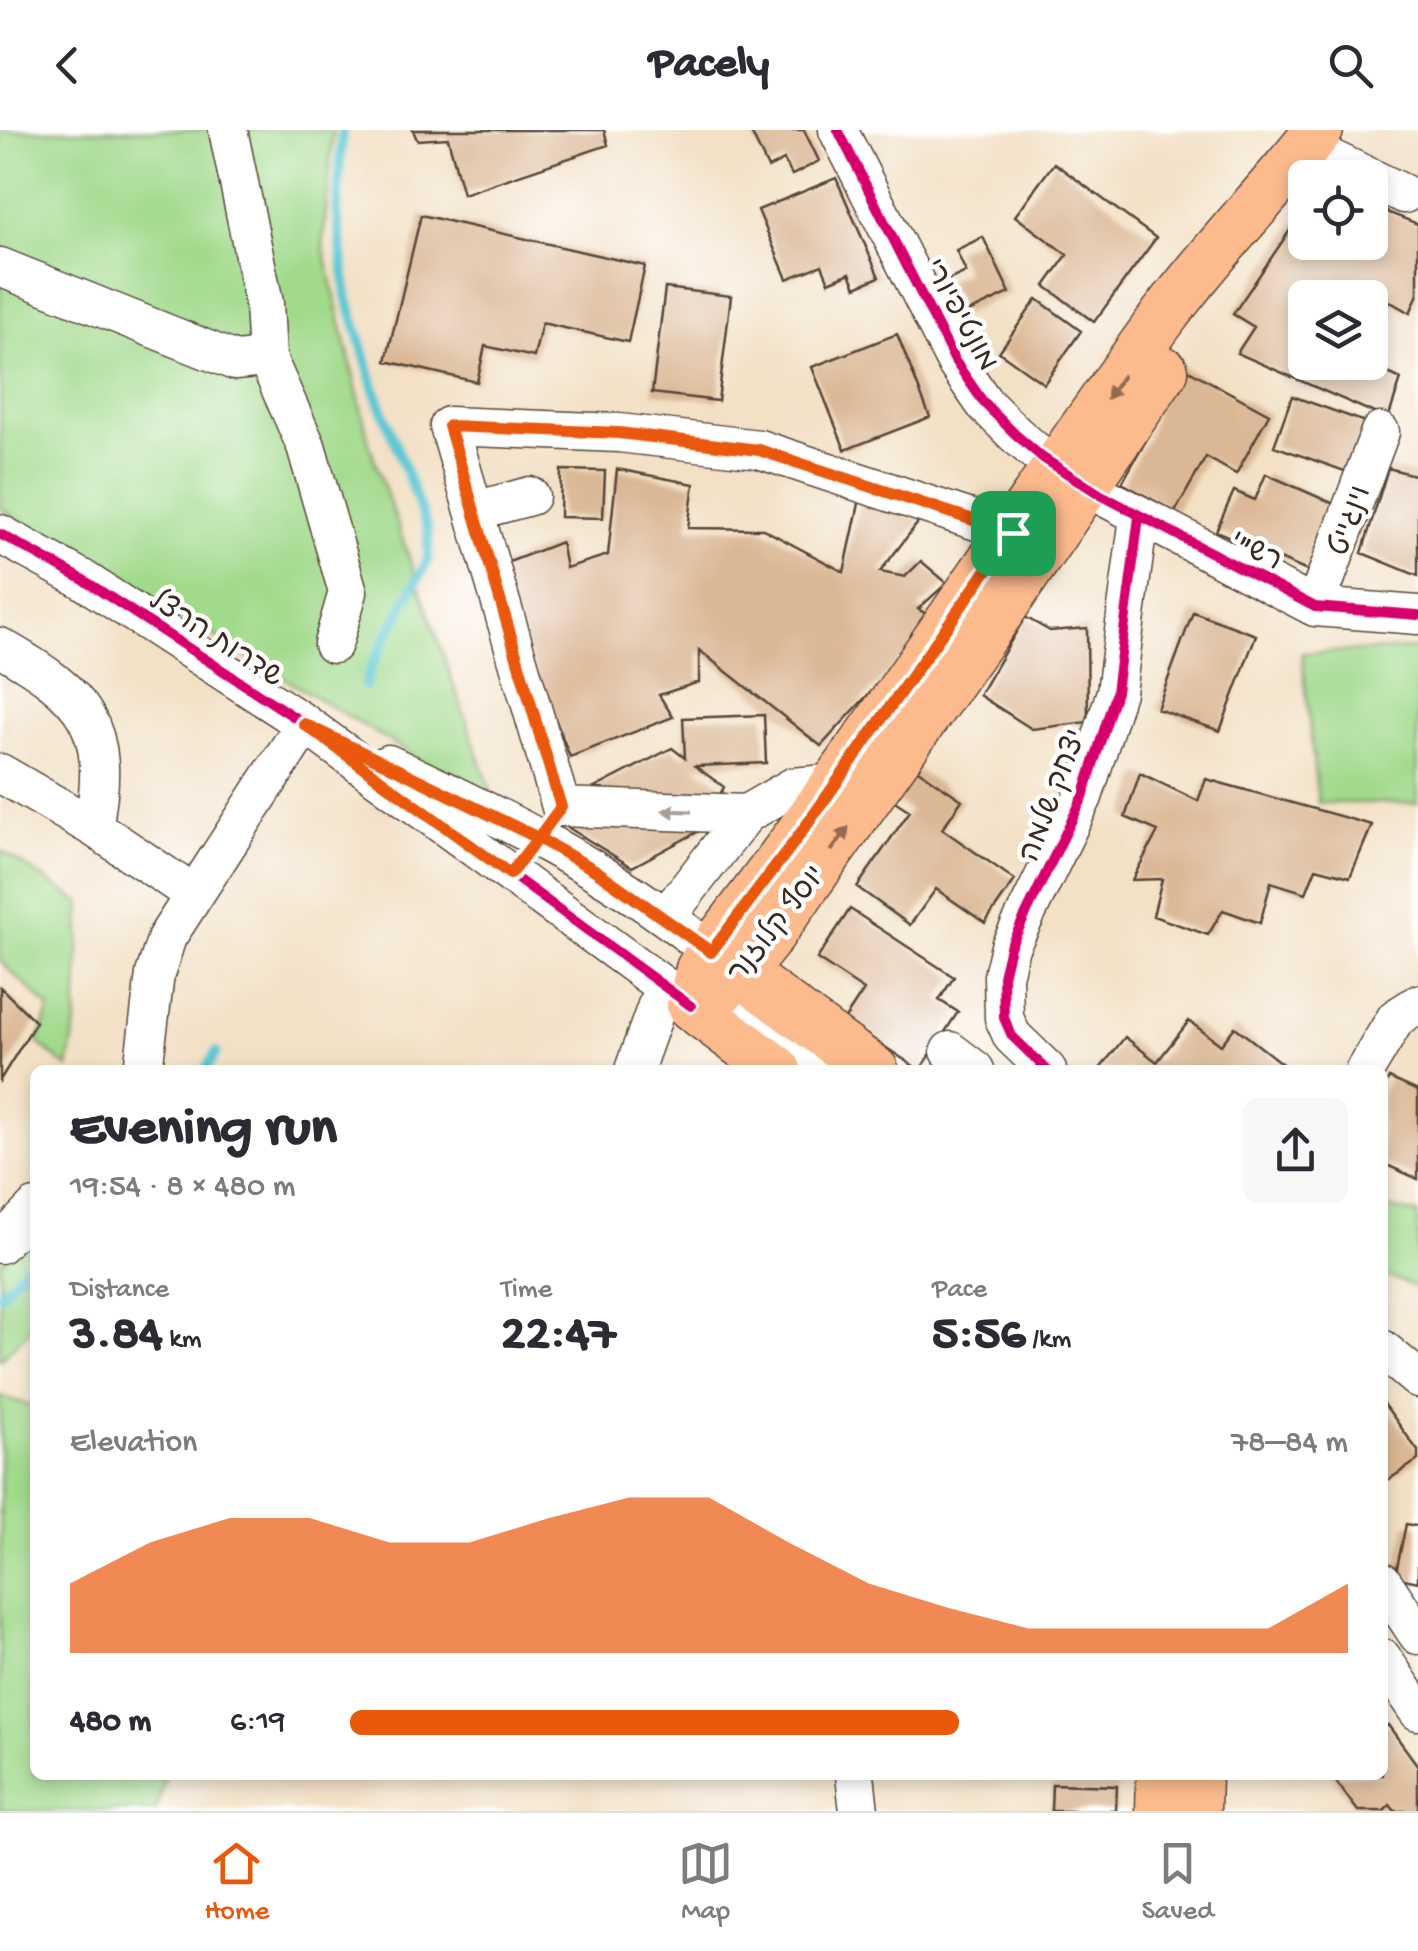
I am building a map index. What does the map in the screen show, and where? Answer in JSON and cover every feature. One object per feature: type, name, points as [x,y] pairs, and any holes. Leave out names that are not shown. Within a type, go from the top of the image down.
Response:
[{"type":"main road","name":"יוסף קלוזנר","points":[[708,980],[859,813],[1072,477],[1212,297],[1313,138]]},
{"type":"main road","name":"יוסף קלוזנר","points":[[708,980],[837,783],[1013,533],[1072,477]]},
{"type":"main road","name":"שדרות הרצל","points":[[708,980],[773,1065]]},
{"type":"main road","name":"שדרות הרצל","points":[[708,980],[865,1065]]},
{"type":"main road","points":[[1160,1811],[1162,1780]]},
{"type":"main road","points":[[1196,1780],[1196,1811]]},
{"type":"street","points":[[228,130],[264,303],[267,358],[306,446],[348,592],[333,644]]},
{"type":"street","name":"מונטיפיורי","points":[[845,133],[955,361],[984,403],[1014,434],[1072,477]]},
{"type":"street","points":[[1313,138],[1404,194]]},
{"type":"street","points":[[0,267],[235,361],[267,358]]},
{"type":"street","points":[[561,807],[449,426],[619,433],[759,450],[1013,533]]},
{"type":"street","name":"וינגייט","points":[[1315,607],[1380,432]]},
{"type":"street","name":"רש\"י","points":[[1072,477],[1139,517],[1315,607],[1418,615]]},
{"type":"street","points":[[474,511],[530,496]]},
{"type":"street","name":"יצחק שלמה","points":[[1041,1065],[1012,1036],[1004,1018],[1003,976],[1010,948],[1083,797],[1116,692],[1139,517]]},
{"type":"street","name":"שדרות הרצל","points":[[0,534],[82,579],[304,724],[510,874],[708,980],[823,1065]]},
{"type":"street","points":[[0,647],[39,669],[72,695],[92,724],[99,755],[100,791],[93,827]]},
{"type":"street","points":[[144,1065],[159,958],[166,937],[304,724]]},
{"type":"street","name":"שדרות הרצל","points":[[304,724],[538,838],[595,870],[666,917],[708,980]]},
{"type":"street","points":[[0,773],[93,827],[193,894]]},
{"type":"street","points":[[666,917],[746,814],[793,787],[837,783]]},
{"type":"street","points":[[561,807],[746,814]]},
{"type":"street","points":[[510,874],[561,807]]},
{"type":"street","points":[[638,1065],[708,980]]},
{"type":"street","points":[[1368,1065],[1396,1018],[1418,1004]]},
{"type":"street","points":[[0,1244],[30,1213]]},
{"type":"street","points":[[1388,1354],[1418,1379]]},
{"type":"street","points":[[1388,1591],[1418,1635]]},
{"type":"street","points":[[1388,1667],[1418,1712]]},
{"type":"street","points":[[856,1780],[859,1811]]},
{"type":"green space","points":[[0,130],[333,130],[323,245],[370,447],[496,805],[0,508]]},
{"type":"green space","points":[[1418,649],[1418,803],[1318,803],[1302,653]]},
{"type":"green space","points":[[0,850],[81,903],[76,1023],[69,1065],[38,1043],[50,1008],[0,961]]},
{"type":"green space","points":[[1388,1209],[1418,1214],[1418,1288],[1388,1277]]},
{"type":"green space","points":[[30,1230],[30,1329],[0,1360],[0,1263]]},
{"type":"green space","points":[[0,1396],[30,1405],[30,1780],[165,1780],[156,1811],[0,1811]]},
{"type":"building","points":[[413,130],[604,130],[608,145],[463,194],[448,138],[417,140]]},
{"type":"building","points":[[750,130],[804,130],[819,161],[792,175],[784,160],[768,168]]},
{"type":"building","points":[[1054,163],[1156,238],[1094,322],[1045,286],[1067,255],[1015,216]]},
{"type":"building","points":[[836,178],[879,277],[856,287],[850,273],[829,282],[822,265],[787,279],[758,210]]},
{"type":"building","points":[[1388,212],[1418,224],[1418,294],[1410,313],[1388,301],[1388,280],[1288,280],[1288,375],[1237,353],[1254,327],[1233,314],[1288,233],[1288,260],[1388,260]]},
{"type":"building","points":[[421,215],[645,266],[628,342],[542,323],[534,357],[485,346],[477,382],[386,361]]},
{"type":"building","points":[[983,237],[1010,293],[964,314],[948,280],[966,272],[956,250]]},
{"type":"building","points":[[665,288],[731,296],[718,401],[652,393]]},
{"type":"building","points":[[1037,299],[1081,331],[1044,384],[999,352]]},
{"type":"building","points":[[897,334],[930,417],[845,450],[812,367]]},
{"type":"building","points":[[1172,361],[1269,414],[1236,474],[1206,457],[1175,512],[1122,483],[1148,437]]},
{"type":"building","points":[[1388,373],[1401,379],[1388,419],[1299,380],[1388,380]]},
{"type":"building","points":[[1292,396],[1368,423],[1350,473],[1274,446]]},
{"type":"building","points":[[1388,468],[1418,476],[1418,576],[1362,553]]},
{"type":"building","points":[[617,469],[694,484],[688,528],[763,529],[844,572],[860,499],[920,520],[880,572],[905,577],[921,561],[947,583],[918,609],[936,620],[821,746],[699,650],[699,682],[659,695],[673,717],[570,757],[496,567],[561,542],[566,568],[608,555]]},
{"type":"building","points":[[561,470],[605,471],[603,518],[560,517]]},
{"type":"building","points":[[1266,474],[1343,508],[1314,574],[1216,531],[1234,491],[1255,500]]},
{"type":"building","points":[[1193,612],[1256,635],[1220,731],[1157,709]]},
{"type":"building","points":[[1025,617],[1050,631],[1087,628],[1088,722],[1032,729],[979,695]]},
{"type":"building","points":[[764,715],[766,763],[695,766],[724,787],[701,830],[632,867],[564,825],[587,792],[672,748],[685,758],[683,718]]},
{"type":"building","points":[[915,768],[962,800],[942,829],[1015,880],[985,923],[936,889],[910,925],[857,887],[910,811],[893,800]]},
{"type":"building","points":[[1140,773],[1198,801],[1206,779],[1372,825],[1350,877],[1316,868],[1306,893],[1271,882],[1260,923],[1223,910],[1208,935],[1153,916],[1162,879],[1132,880],[1158,831],[1125,817]]},
{"type":"building","points":[[850,909],[954,977],[939,1000],[958,1012],[923,1065],[912,1065],[844,1020],[864,990],[817,959]]},
{"type":"building","points":[[0,987],[36,1022],[0,1080]]},
{"type":"building","points":[[1189,1021],[1221,1045],[1235,1027],[1284,1065],[1103,1065],[1125,1037],[1157,1062]]},
{"type":"building","points":[[1388,1080],[1418,1091],[1418,1179],[1388,1166]]},
{"type":"building","points":[[1388,1409],[1418,1451],[1418,1460],[1388,1480]]},
{"type":"building","points":[[1406,1524],[1418,1526],[1418,1582],[1395,1577]]},
{"type":"building","points":[[1388,1725],[1418,1766],[1418,1811],[1395,1811],[1390,1805],[1384,1811],[1358,1811],[1335,1780],[1388,1780]]},
{"type":"building","points":[[1052,1784],[1117,1786],[1116,1811],[1051,1811]]},
{"type":"waterway","points":[[342,130],[337,210],[347,296],[375,390],[428,530],[428,559],[372,665],[365,686]]},
{"type":"waterway","points":[[208,1065],[216,1053]]},
{"type":"waterway","points":[[0,1295],[30,1262]]},
{"type":"cycle path","points":[[838,130],[955,361],[984,403],[1043,458],[1101,495],[1315,607],[1418,615]]},
{"type":"cycle path","points":[[1042,1065],[1012,1036],[1004,1018],[1003,976],[1010,947],[1083,797],[1116,692],[1139,517]]},
{"type":"cycle path","points":[[0,534],[82,579],[305,724],[691,1006]]},
{"type":"route","points":[[1013,533],[759,450],[619,433],[449,426],[561,807],[538,838],[304,724],[510,874],[538,838],[595,870],[711,952],[801,833],[1013,533]]}]
